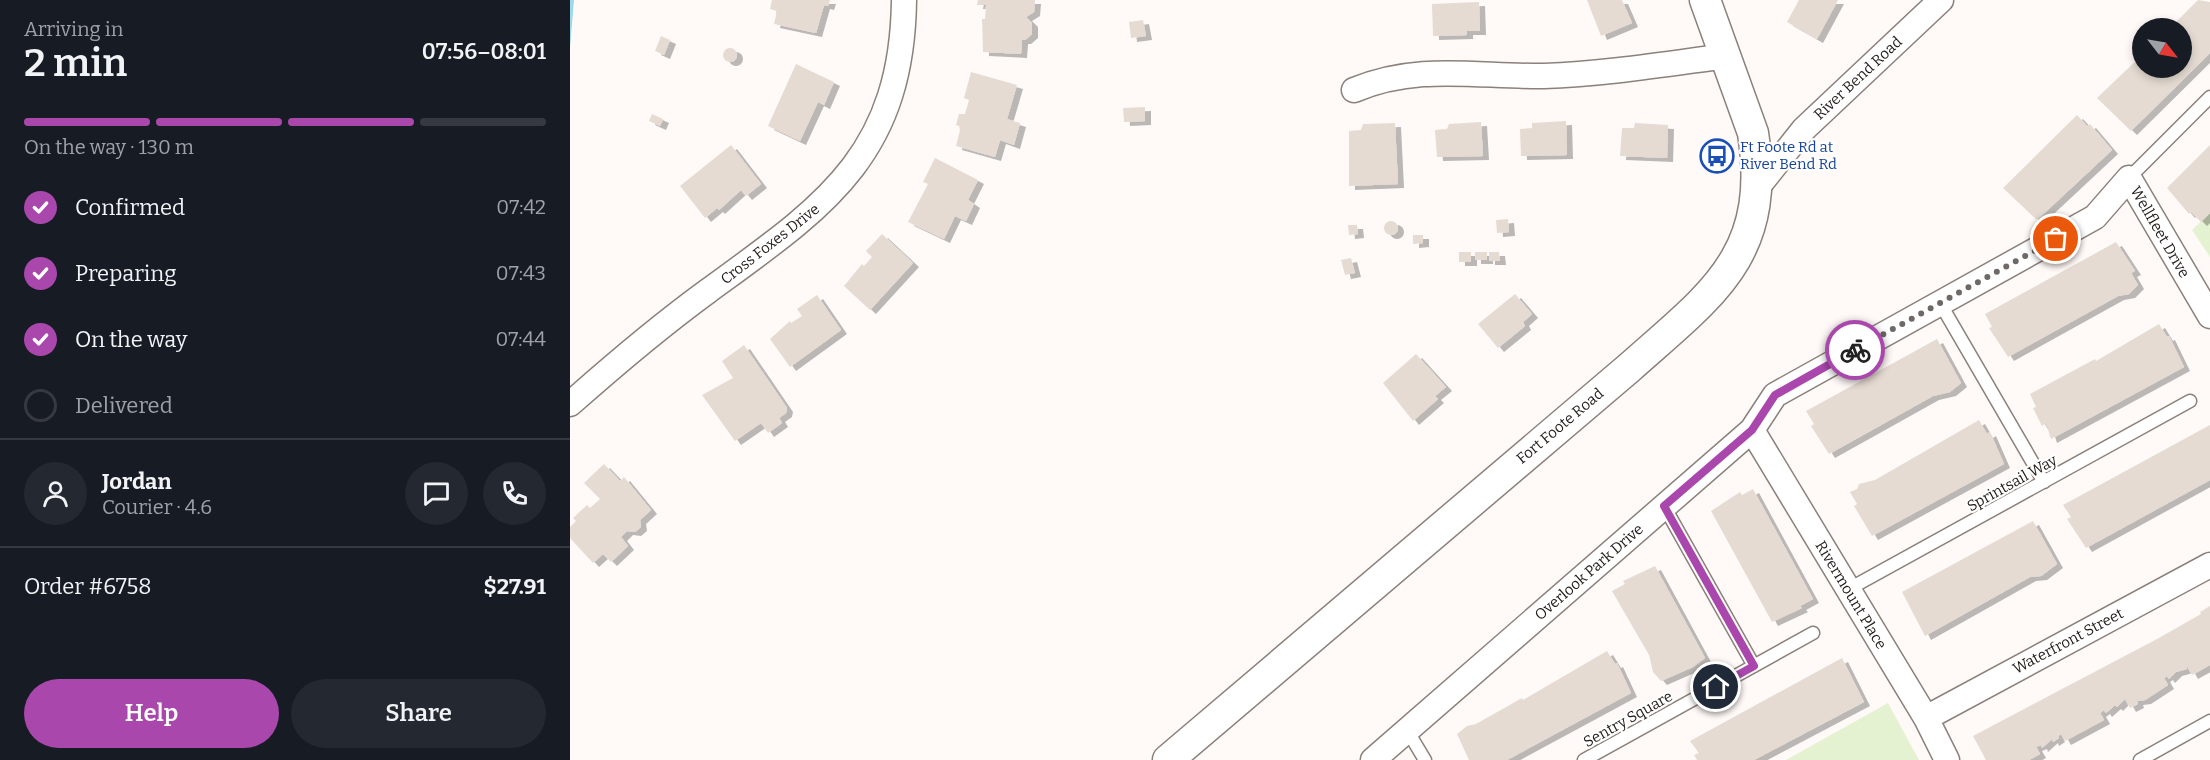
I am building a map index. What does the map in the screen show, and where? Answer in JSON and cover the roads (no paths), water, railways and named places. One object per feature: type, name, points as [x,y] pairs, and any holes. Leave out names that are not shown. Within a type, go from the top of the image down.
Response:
[{"type":"street","name":"Cross Foxes Drive","points":[[570,404],[635,348],[784,236],[831,195],[866,149],[887,108],[898,64],[904,0]]},
{"type":"street","name":"Fort Foote Road","points":[[1168,760],[1629,368],[1698,306],[1742,251],[1753,223],[1757,188],[1753,133],[1705,0]]},
{"type":"street","name":"River Bend Road","points":[[1757,188],[1804,129],[1941,0]]},
{"type":"street","points":[[1354,90],[1380,79],[1423,73],[1543,76],[1610,72],[1726,56]]},
{"type":"street","name":"Overlook Park Drive","points":[[1373,760],[1752,430],[1775,395],[2095,218],[2129,178]]},
{"type":"street","name":"Wellfleet Drive","points":[[2129,178],[2210,316]]},
{"type":"street","name":"Rivermount Place","points":[[1752,430],[1926,718],[1947,760]]},
{"type":"street","name":"Waterfront Street","points":[[1926,718],[2210,565]]},
{"type":"lane","name":"Overlook Park Drive","points":[[2129,178],[2210,97]]},
{"type":"lane","points":[[1940,303],[2044,482]]},
{"type":"lane","name":"Sprintsail Way","points":[[1847,590],[2190,401]]},
{"type":"lane","points":[[1664,506],[1754,666]]},
{"type":"lane","name":"Sentry Square","points":[[1584,760],[1813,633]]},
{"type":"lane","points":[[2140,760],[2210,721]]},
{"type":"lane","points":[[1407,730],[1425,760]]},
{"type":"water","points":[[570,0],[574,0],[570,48]]},
{"type":"place","name":"Ft Foote Rd at River Bend Rd","points":[[1717,156]]}]
